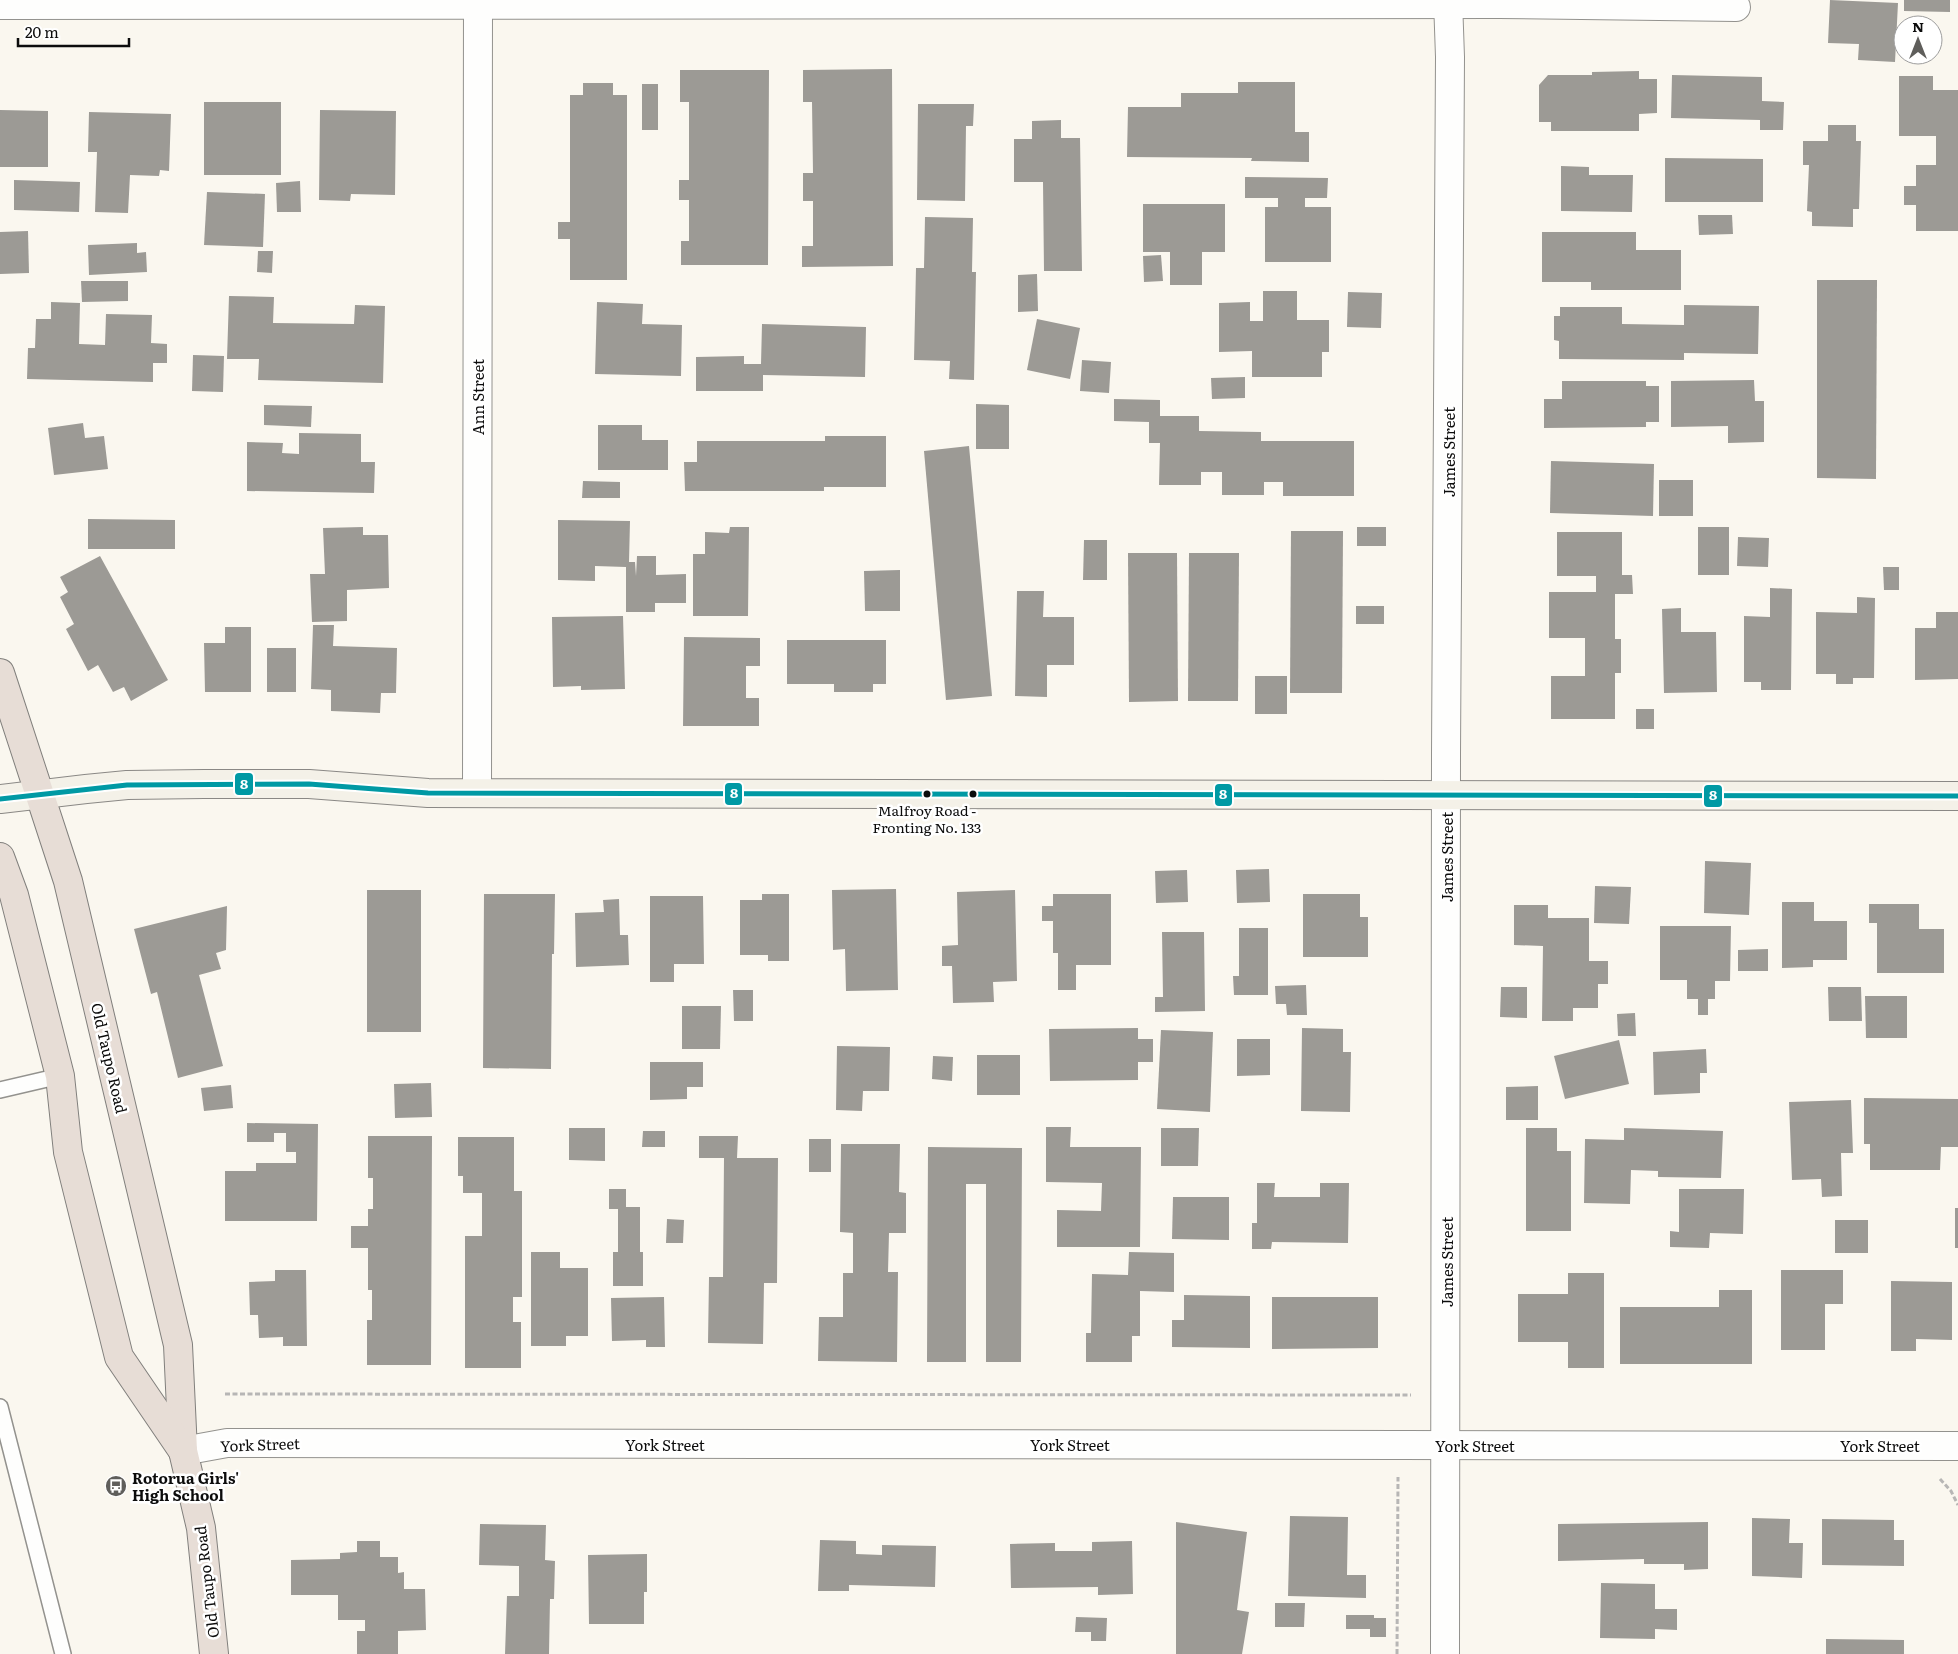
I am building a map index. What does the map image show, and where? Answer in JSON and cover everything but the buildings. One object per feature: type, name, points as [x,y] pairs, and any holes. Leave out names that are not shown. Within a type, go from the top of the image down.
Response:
[{"type":"highway","name":"Old Taupo Road","points":[[0,673],[68,880],[178,1345],[183,1451],[201,1528],[214,1654]]},
{"type":"highway","name":"Old Taupo Road","points":[[0,857],[14,895],[60,1076],[68,1152],[119,1357],[183,1451]]},
{"type":"main road","points":[[0,799],[128,785],[204,784],[310,784],[428,794],[1958,796]]},
{"type":"street","points":[[0,5],[478,2],[1448,2],[1736,7]]},
{"type":"street","name":"Ann Street","points":[[477,794],[478,2]]},
{"type":"street","name":"James Street","points":[[1445,1654],[1446,796],[1450,57],[1448,2]]},
{"type":"street","name":"York Street","points":[[183,1451],[226,1443],[1958,1446]]},
{"type":"lane","points":[[0,1090],[60,1076]]},
{"type":"lane","points":[[0,1406],[63,1654]]},
{"type":"path","points":[[225,1394],[1414,1395]]},
{"type":"path","points":[[1397,1654],[1398,1470]]},
{"type":"path","points":[[1951,1491],[1958,1505]]},
{"type":"transit line","name":"8","points":[[0,799],[127,785],[309,784],[428,793],[1958,796]]},
{"type":"place","name":"Malfroy Road - Fronting No. 133","points":[[927,794]]},
{"type":"place","name":"Rotorua Girls' High School","points":[[116,1486]]}]
